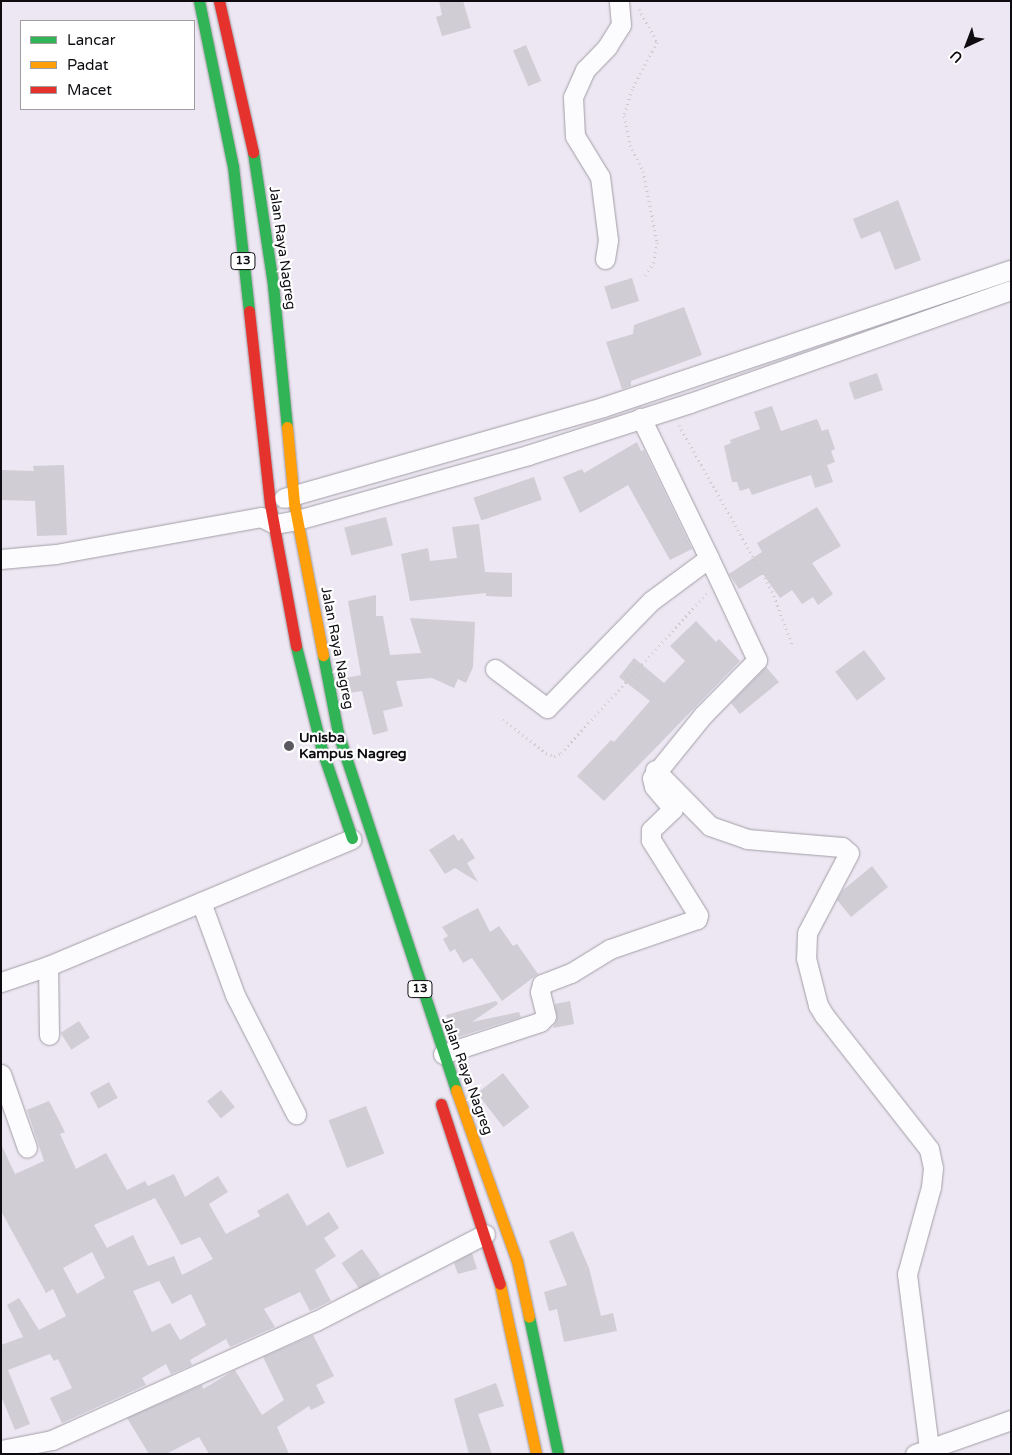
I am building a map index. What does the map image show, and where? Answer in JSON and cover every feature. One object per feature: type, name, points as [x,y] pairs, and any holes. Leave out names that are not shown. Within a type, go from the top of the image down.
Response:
[{"type":"highway","name":"13","points":[[199,1],[212,53],[233,166],[269,515],[300,669],[322,750],[354,844]]},
{"type":"highway","name":"Jalan Raya Nagreg","points":[[219,1],[245,109],[260,193],[273,284],[293,493],[338,733],[443,1054],[517,1261],[558,1454]]},
{"type":"highway","points":[[438,1093],[496,1266],[536,1454]]},
{"type":"street","points":[[605,259],[607,231],[600,177],[575,136],[573,97],[585,70],[608,48],[621,26],[619,1]]},
{"type":"street","points":[[269,515],[293,493],[603,407],[1011,270]]},
{"type":"street","points":[[1,559],[56,554],[269,515],[297,520],[523,457],[670,409],[1011,290]]},
{"type":"street","points":[[603,407],[609,429]]},
{"type":"street","points":[[443,1054],[540,1022],[546,1016],[540,992],[542,984],[571,973],[610,949],[698,919],[698,915],[650,837],[653,827],[673,809],[654,786],[652,778],[655,770],[703,715],[756,664],[719,579],[641,418]]},
{"type":"street","points":[[495,669],[547,708],[651,601],[709,558]]},
{"type":"street","points":[[655,770],[710,826],[747,839],[836,846],[849,853],[807,933],[806,958],[818,1005],[824,1015],[929,1149],[933,1168],[932,1187],[907,1274],[922,1452],[1011,1420]]},
{"type":"street","points":[[1,982],[48,966],[201,902],[354,844]]},
{"type":"street","points":[[201,902],[235,995],[296,1114]]},
{"type":"street","points":[[48,966],[49,1035]]},
{"type":"street","points":[[1,1074],[27,1148]]},
{"type":"street","points":[[1,1450],[52,1440],[316,1321],[485,1234]]},
{"type":"path","points":[[640,11],[657,42],[632,88],[624,116],[630,145],[643,171],[657,242],[654,262],[645,276]]},
{"type":"path","points":[[670,409],[772,591],[793,647]]},
{"type":"path","points":[[502,719],[546,753],[554,756],[561,753],[719,579]]},
{"type":"building","points":[[439,1],[463,1],[471,28],[442,36],[436,17],[442,15]]},
{"type":"building","points":[[526,45],[541,81],[528,86],[513,50]]},
{"type":"building","points":[[898,200],[921,260],[895,270],[880,231],[861,239],[853,219]]},
{"type":"building","points":[[632,278],[639,301],[611,309],[604,286]]},
{"type":"building","points":[[684,307],[702,355],[631,381],[631,386],[622,389],[606,342],[633,334],[634,325]]},
{"type":"building","points":[[877,373],[883,390],[854,400],[849,383]]},
{"type":"building","points":[[772,406],[781,431],[817,419],[822,431],[828,429],[835,449],[831,451],[835,462],[827,465],[833,482],[815,488],[811,475],[752,495],[749,488],[740,491],[737,482],[732,482],[724,446],[731,443],[730,440],[760,429],[754,412]]},
{"type":"building","points":[[637,442],[641,451],[644,450],[692,549],[670,560],[628,485],[580,513],[563,477],[582,469],[584,473]]},
{"type":"building","points":[[64,465],[67,535],[37,536],[35,501],[1,500],[1,470],[34,471],[33,466]]},
{"type":"building","points":[[534,477],[542,500],[481,521],[473,498]]},
{"type":"building","points":[[817,507],[841,546],[812,563],[833,594],[818,605],[813,597],[802,604],[792,590],[780,598],[763,574],[739,589],[729,574],[762,552],[757,543]]},
{"type":"building","points":[[386,517],[393,545],[351,556],[344,527]]},
{"type":"building","points":[[479,524],[485,572],[512,573],[512,597],[486,596],[486,593],[410,601],[401,554],[428,548],[430,561],[457,558],[452,527]]},
{"type":"building","points":[[376,595],[376,616],[383,616],[390,655],[421,653],[410,618],[475,622],[473,667],[466,683],[458,679],[454,688],[432,678],[396,681],[403,706],[383,711],[388,731],[373,735],[362,691],[348,693],[345,678],[361,675],[348,601]]},
{"type":"building","points":[[696,621],[716,642],[719,639],[740,661],[604,801],[577,776],[611,740],[614,742],[650,701],[619,677],[634,658],[664,683],[685,661],[670,646]]},
{"type":"building","points":[[864,650],[886,679],[857,700],[835,672]]},
{"type":"building","points":[[766,667],[779,682],[740,714],[731,703]]},
{"type":"building","points":[[454,834],[458,841],[462,838],[475,858],[467,863],[478,882],[455,868],[445,874],[429,850]]},
{"type":"building","points":[[872,866],[888,887],[851,917],[837,900],[843,890]]},
{"type":"building","points":[[478,908],[490,932],[499,926],[513,946],[517,944],[538,974],[502,1001],[472,958],[463,963],[455,949],[450,952],[443,939],[448,936],[442,927]]},
{"type":"building","points":[[496,1001],[498,1004],[472,1022],[519,1012],[521,1017],[455,1038],[446,1015]]},
{"type":"building","points":[[570,1001],[574,1024],[553,1028],[557,1019],[555,1004]]},
{"type":"building","points":[[79,1021],[90,1038],[71,1050],[61,1033]]},
{"type":"building","points":[[503,1073],[529,1107],[503,1127],[477,1093]]},
{"type":"building","points":[[109,1082],[118,1098],[98,1108],[90,1093]]},
{"type":"building","points":[[221,1090],[235,1107],[221,1118],[207,1101]]},
{"type":"building","points":[[49,1101],[65,1132],[60,1134],[76,1169],[106,1153],[127,1190],[145,1181],[148,1186],[174,1174],[185,1197],[218,1176],[228,1192],[209,1204],[226,1234],[260,1216],[257,1211],[288,1193],[307,1226],[329,1212],[339,1228],[324,1238],[336,1256],[315,1270],[331,1301],[310,1311],[300,1292],[264,1309],[275,1327],[230,1347],[226,1339],[190,1360],[192,1365],[171,1374],[166,1364],[142,1378],[146,1385],[62,1423],[50,1398],[72,1388],[58,1359],[54,1361],[50,1354],[8,1370],[30,1424],[15,1430],[1,1396],[1,1345],[23,1337],[7,1305],[19,1298],[39,1330],[66,1316],[53,1289],[46,1293],[1,1211],[1,1144],[15,1174],[44,1161],[27,1110]],"holes":[[[155,1198],[181,1245],[200,1237],[213,1259],[182,1275],[174,1256],[148,1266],[133,1235],[107,1248],[94,1225]],[[92,1252],[105,1278],[77,1294],[63,1268]],[[159,1281],[172,1304],[191,1294],[206,1325],[180,1340],[170,1323],[152,1332],[133,1291]]]},
{"type":"building","points":[[366,1106],[384,1154],[347,1168],[329,1120]]},
{"type":"building","points":[[573,1231],[589,1268],[601,1316],[613,1313],[617,1331],[564,1342],[557,1309],[549,1311],[544,1292],[567,1285],[549,1241]]},
{"type":"building","points":[[362,1249],[380,1275],[360,1290],[342,1263]]},
{"type":"building","points":[[472,1253],[477,1269],[458,1274],[454,1263]]},
{"type":"building","points":[[313,1335],[334,1376],[316,1385],[325,1403],[311,1410],[309,1406],[277,1427],[289,1454],[209,1454],[199,1437],[166,1454],[149,1454],[127,1418],[202,1385],[203,1389],[235,1370],[262,1415],[284,1400],[263,1357]]},
{"type":"building","points":[[496,1383],[504,1406],[478,1414],[492,1454],[469,1454],[454,1399]]},
{"type":"traffic: fast","points":[[199,1],[233,166],[249,311]]},
{"type":"traffic: fast","points":[[253,152],[273,285],[287,427]]},
{"type":"traffic: fast","points":[[296,646],[322,750],[352,838]]},
{"type":"traffic: fast","points":[[323,655],[338,733],[456,1090]]},
{"type":"traffic: fast","points":[[529,1317],[558,1454]]},
{"type":"traffic: slow","points":[[287,427],[294,503],[323,655]]},
{"type":"traffic: slow","points":[[456,1090],[517,1261],[529,1317]]},
{"type":"traffic: slow","points":[[500,1284],[536,1454]]},
{"type":"traffic: jam","points":[[219,1],[253,152]]},
{"type":"traffic: jam","points":[[249,311],[270,504],[296,646]]},
{"type":"traffic: jam","points":[[441,1104],[500,1284]]},
{"type":"place","name":"Unisba Kampus Nagreg","points":[[289,746]]}]
